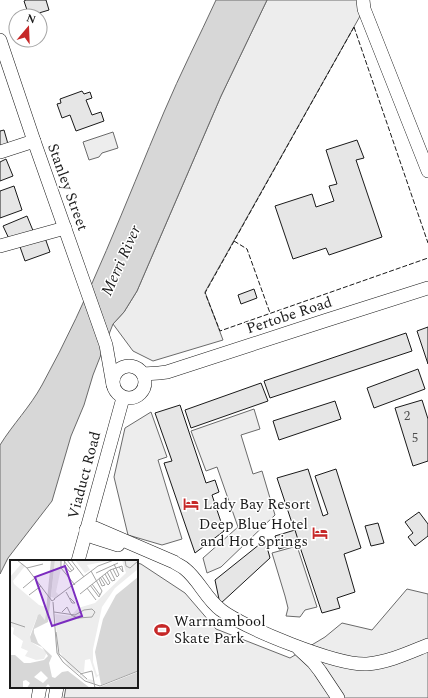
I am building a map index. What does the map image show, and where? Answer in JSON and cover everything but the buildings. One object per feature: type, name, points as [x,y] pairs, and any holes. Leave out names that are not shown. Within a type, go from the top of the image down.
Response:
[{"type":"street","points":[[363,0],[364,9],[428,171]]},
{"type":"street","name":"Stanley Street","points":[[0,40],[106,345],[113,385]]},
{"type":"street","points":[[0,152],[34,141]]},
{"type":"street","points":[[0,246],[65,228]]},
{"type":"street","name":"Pertobe Road","points":[[144,380],[428,288]]},
{"type":"street","name":"Stanley Street","points":[[106,345],[117,358],[132,366]]},
{"type":"street","points":[[132,366],[140,370],[144,380],[141,394],[137,397],[123,398],[115,390],[113,385],[114,375],[122,368],[132,366]]},
{"type":"street","name":"Viaduct Road","points":[[78,560],[123,398]]},
{"type":"street","points":[[86,530],[95,528],[174,562],[185,569],[213,602],[230,616],[245,625],[295,646],[349,662],[366,664],[384,662],[403,656],[428,645]]},
{"type":"street","points":[[295,646],[320,670],[338,698]]},
{"type":"street","points":[[329,685],[328,676],[333,666],[340,663],[349,662]]},
{"type":"street","points":[[38,698],[40,688]]},
{"type":"street","points":[[55,698],[58,688]]},
{"type":"shaded area","points":[[267,0],[363,0],[364,9],[205,292],[223,340],[153,361],[133,351],[113,324],[124,312],[137,291],[221,96]]},
{"type":"shaded area","points":[[113,132],[118,148],[102,153],[99,157],[89,160],[83,142]]},
{"type":"shaded area","points":[[254,409],[260,429],[241,435],[253,474],[262,471],[275,515],[221,567],[207,573],[203,558],[238,527],[217,467],[206,471],[191,431]]},
{"type":"shaded area","points":[[151,412],[167,457],[158,460],[182,539],[162,545],[128,535],[114,477],[125,428]]},
{"type":"shaded area","points":[[297,546],[317,607],[305,610],[300,617],[286,616],[288,608],[272,553]]},
{"type":"shaded area","points":[[138,563],[185,593],[216,629],[290,658],[325,637],[342,623],[372,630],[407,589],[428,594],[428,698],[64,698],[66,688],[138,688]]},
{"type":"water","name":"Merri River","points":[[216,0],[267,0],[221,96],[137,291],[124,312],[113,324],[93,375],[84,405],[71,436],[52,501],[8,558],[0,574],[0,445],[42,385],[76,319],[170,98]]},
{"type":"fence","points":[[354,27],[205,293],[220,331],[428,258]]},
{"type":"fence","points":[[354,27],[428,243]]},
{"type":"fence","points":[[234,241],[247,249],[270,313]]},
{"type":"place","name":"Lady Bay Resort","points":[[191,504]]},
{"type":"place","name":"Deep Blue Hotel and Hot Springs","points":[[320,533]]},
{"type":"place","name":"Warrnambool Skate Park","points":[[162,630]]}]
